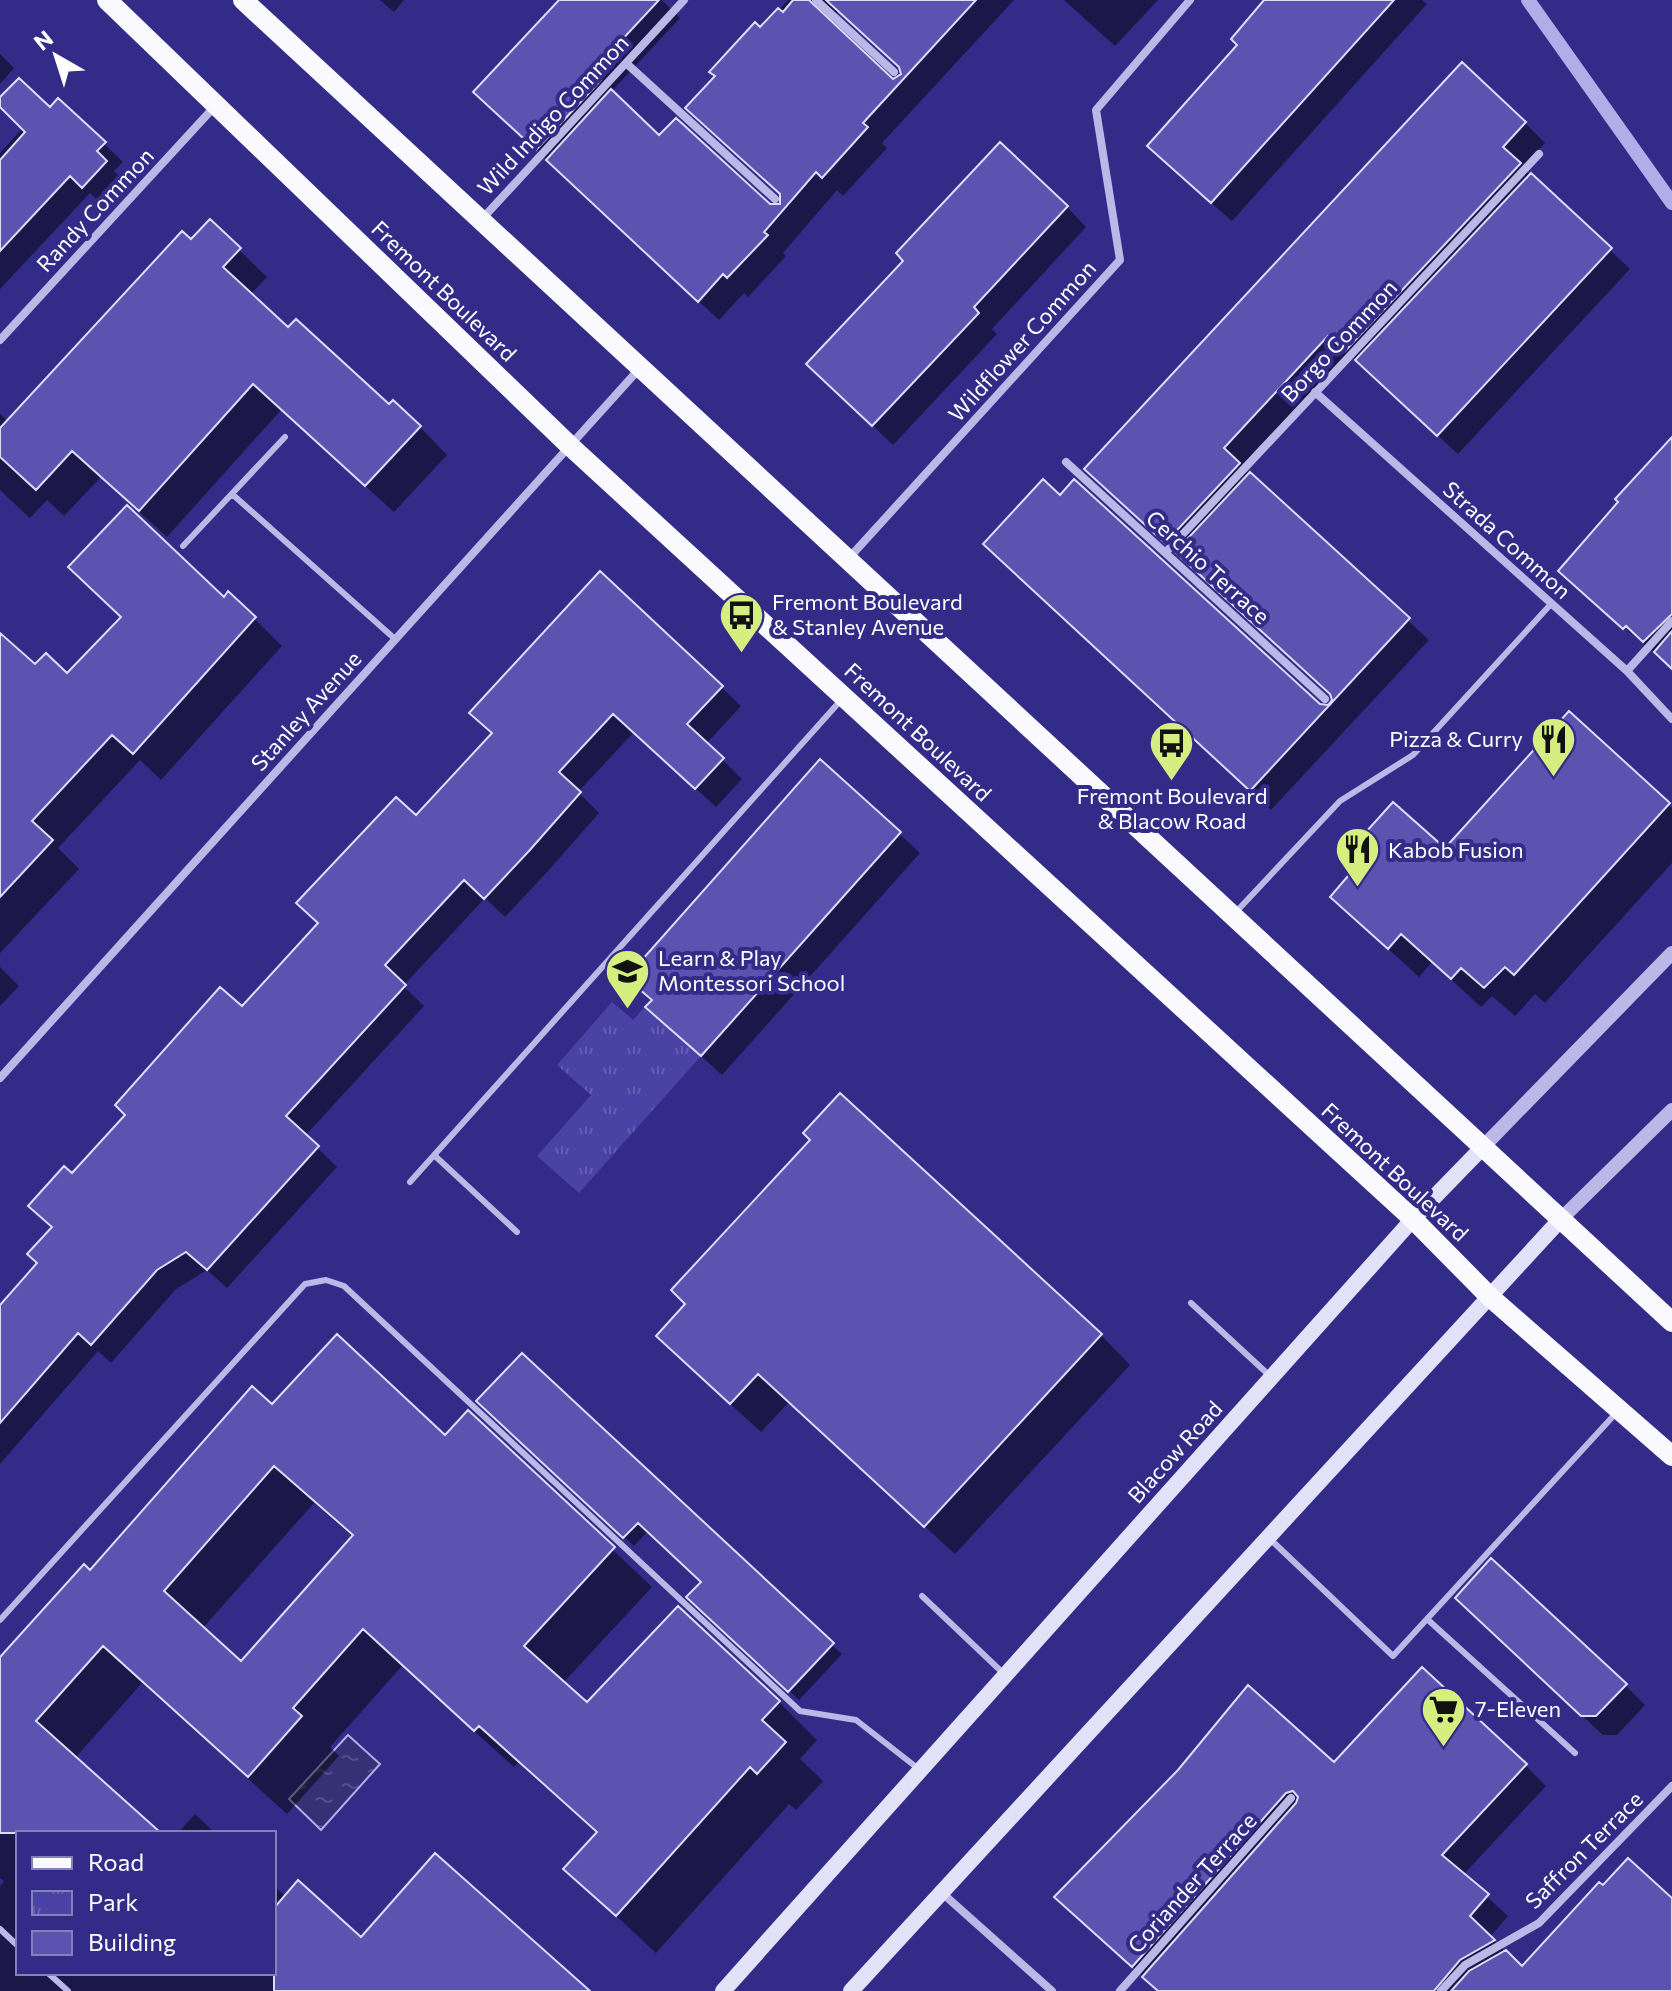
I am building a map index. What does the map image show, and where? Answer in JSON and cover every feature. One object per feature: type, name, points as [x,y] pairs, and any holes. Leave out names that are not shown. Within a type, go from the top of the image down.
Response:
[{"type":"main road","name":"Fremont Boulevard","points":[[107,0],[569,445],[1413,1219],[1490,1297],[1672,1456]]},
{"type":"main road","points":[[243,0],[1672,1322]]},
{"type":"main road","name":"Blacow Road","points":[[723,1991],[1413,1219],[1482,1148]]},
{"type":"main road","points":[[851,1991],[1560,1220]]},
{"type":"street","name":"Wild Indigo Common","points":[[481,220],[684,0]]},
{"type":"street","points":[[816,0],[894,72]]},
{"type":"street","name":"Wildflower Common","points":[[848,559],[1120,260],[1096,110],[1190,0]]},
{"type":"street","points":[[626,63],[775,199]]},
{"type":"street","name":"Randy Common","points":[[0,340],[216,104]]},
{"type":"street","name":"Borgo Common","points":[[1166,552],[1539,154]]},
{"type":"street","name":"Stanley Avenue","points":[[0,1078],[640,367]]},
{"type":"street","name":"Strada Common","points":[[1315,392],[1627,671],[1672,719]]},
{"type":"street","name":"Cerchio Terrace","points":[[1066,462],[1325,699]]},
{"type":"street","points":[[1627,671],[1672,621]]},
{"type":"street","name":"Blacow Road","points":[[1482,1148],[1672,953]]},
{"type":"street","points":[[1560,1220],[1672,1110]]},
{"type":"street","name":"Saffron Terrace","points":[[1441,1991],[1465,1965],[1539,1923],[1672,1786]]},
{"type":"street","name":"Coriander Terrace","points":[[1120,1991],[1291,1798]]},
{"type":"street","points":[[941,1891],[1052,1991]]},
{"type":"lane","points":[[183,546],[285,437]]},
{"type":"lane","points":[[232,494],[395,639]]},
{"type":"lane","points":[[1232,916],[1340,801],[1413,755],[1551,604]]},
{"type":"lane","points":[[410,1182],[844,697]]},
{"type":"lane","points":[[434,1155],[517,1232]]},
{"type":"lane","points":[[0,1620],[305,1284],[326,1280],[344,1286],[800,1711],[856,1720],[920,1770]]},
{"type":"lane","points":[[1191,1303],[1271,1377]]},
{"type":"lane","points":[[1268,1536],[1393,1656],[1619,1410]]},
{"type":"lane","points":[[922,1596],[1006,1675]]},
{"type":"lane","points":[[1427,1619],[1575,1753]]},
{"type":"lane","points":[[0,1929],[16,1944]]},
{"type":"lane","points":[[50,1975],[68,1991]]},
{"type":"green space","points":[[612,1002],[633,1020],[645,1007],[701,1056],[579,1193],[537,1156],[591,1095],[557,1065]]},
{"type":"water","points":[[348,1735],[380,1764],[321,1830],[289,1799]]},
{"type":"building","points":[[559,0],[659,0],[592,72],[601,80],[536,150],[473,92]]},
{"type":"building","points":[[793,0],[809,0],[893,79],[901,74],[899,67],[826,0],[976,0],[863,123],[868,127],[822,178],[816,172],[764,232],[768,235],[727,278],[723,274],[698,302],[546,160],[611,89],[659,135],[676,118],[770,204],[780,204],[780,194],[685,108],[715,76],[709,72],[755,22],[760,27],[778,8],[783,12]]},
{"type":"building","points":[[1264,0],[1394,0],[1211,203],[1147,146],[1237,45],[1231,39]]},
{"type":"building","points":[[1462,62],[1526,122],[1503,147],[1521,163],[1345,351],[1328,336],[1224,448],[1240,463],[1165,543],[1084,469]]},
{"type":"building","points":[[19,78],[50,107],[58,98],[106,142],[97,151],[107,161],[82,188],[70,176],[0,251],[0,160],[25,132],[0,107],[0,97]]},
{"type":"building","points":[[1000,142],[1068,206],[974,307],[979,313],[872,426],[806,364],[903,261],[896,253]]},
{"type":"building","points":[[1531,173],[1612,248],[1437,436],[1355,360]]},
{"type":"building","points":[[210,219],[241,248],[223,267],[288,327],[296,319],[389,404],[393,400],[421,426],[365,486],[253,384],[139,511],[72,451],[36,490],[0,457],[0,428],[182,231],[191,239]]},
{"type":"building","points":[[1672,437],[1672,614],[1643,642],[1626,626],[1623,629],[1558,571],[1618,502],[1615,499]]},
{"type":"building","points":[[1250,472],[1410,618],[1250,791],[983,544],[1043,479],[1060,495],[1074,479],[1320,704],[1328,705],[1332,700],[1330,694],[1175,552]]},
{"type":"building","points":[[127,505],[224,597],[228,591],[256,617],[133,754],[112,735],[32,821],[53,840],[0,897],[0,633],[35,664],[46,653],[67,673],[121,617],[68,567]]},
{"type":"building","points":[[600,571],[723,686],[687,724],[724,758],[695,789],[613,714],[559,772],[581,792],[529,851],[484,899],[464,880],[385,965],[406,985],[286,1116],[319,1146],[207,1270],[186,1252],[157,1270],[91,1345],[78,1333],[0,1423],[0,1305],[37,1263],[27,1254],[52,1227],[28,1206],[64,1166],[72,1173],[125,1115],[115,1105],[220,987],[242,1006],[318,923],[296,903],[396,797],[416,815],[492,733],[469,713]]},
{"type":"building","points":[[1672,631],[1672,669],[1654,652]]},
{"type":"building","points":[[1569,711],[1670,803],[1514,975],[1505,967],[1484,988],[1461,968],[1451,979],[1401,934],[1388,949],[1330,897],[1360,862],[1348,852],[1393,802],[1445,848]]},
{"type":"building","points":[[820,759],[901,832],[701,1056],[645,1007],[652,1000],[626,978]]},
{"type":"building","points":[[840,1093],[1102,1334],[924,1527],[758,1374],[730,1404],[656,1336],[685,1304],[671,1290],[810,1140],[803,1133]]},
{"type":"building","points":[[337,1334],[445,1435],[468,1410],[615,1547],[524,1646],[587,1702],[678,1606],[780,1701],[762,1720],[786,1742],[757,1774],[750,1767],[616,1916],[563,1869],[597,1832],[479,1726],[474,1731],[363,1629],[293,1708],[302,1716],[248,1777],[103,1646],[36,1721],[159,1831],[0,1833],[0,1657],[84,1564],[90,1570],[252,1386],[272,1404]],"holes":[[[274,1466],[353,1535],[241,1661],[164,1591]]]},
{"type":"building","points":[[522,1353],[834,1643],[788,1692],[686,1597],[701,1582],[638,1523],[623,1538],[476,1401]]},
{"type":"building","points":[[1491,1558],[1627,1684],[1596,1716],[1581,1716],[1455,1598]]},
{"type":"building","points":[[1422,1667],[1527,1764],[1442,1855],[1489,1894],[1470,1916],[1495,1940],[1460,1960],[1434,1991],[1158,1991],[1142,1977],[1296,1803],[1298,1797],[1293,1791],[1286,1793],[1132,1967],[1054,1897],[1178,1770],[1248,1685],[1334,1762]]},
{"type":"building","points":[[435,1853],[590,1991],[274,1991],[276,1906],[298,1880],[361,1937]]},
{"type":"building","points":[[1628,1858],[1672,1898],[1672,1991],[1451,1991],[1469,1971],[1506,1950],[1522,1966],[1599,1882],[1603,1885]]},
{"type":"waterway","points":[[1528,0],[1672,203]]},
{"type":"place","name":"Fremont Boulevard & Stanley Avenue","points":[[741,654]]},
{"type":"place","name":"Pizza & Curry","points":[[1554,778]]},
{"type":"place","name":"Fremont Boulevard & Blacow Road","points":[[1172,782]]},
{"type":"place","name":"Kabob Fusion","points":[[1357,889]]},
{"type":"place","name":"Learn & Play Montessori School","points":[[627,1010]]},
{"type":"place","name":"7-Eleven","points":[[1444,1748]]}]
